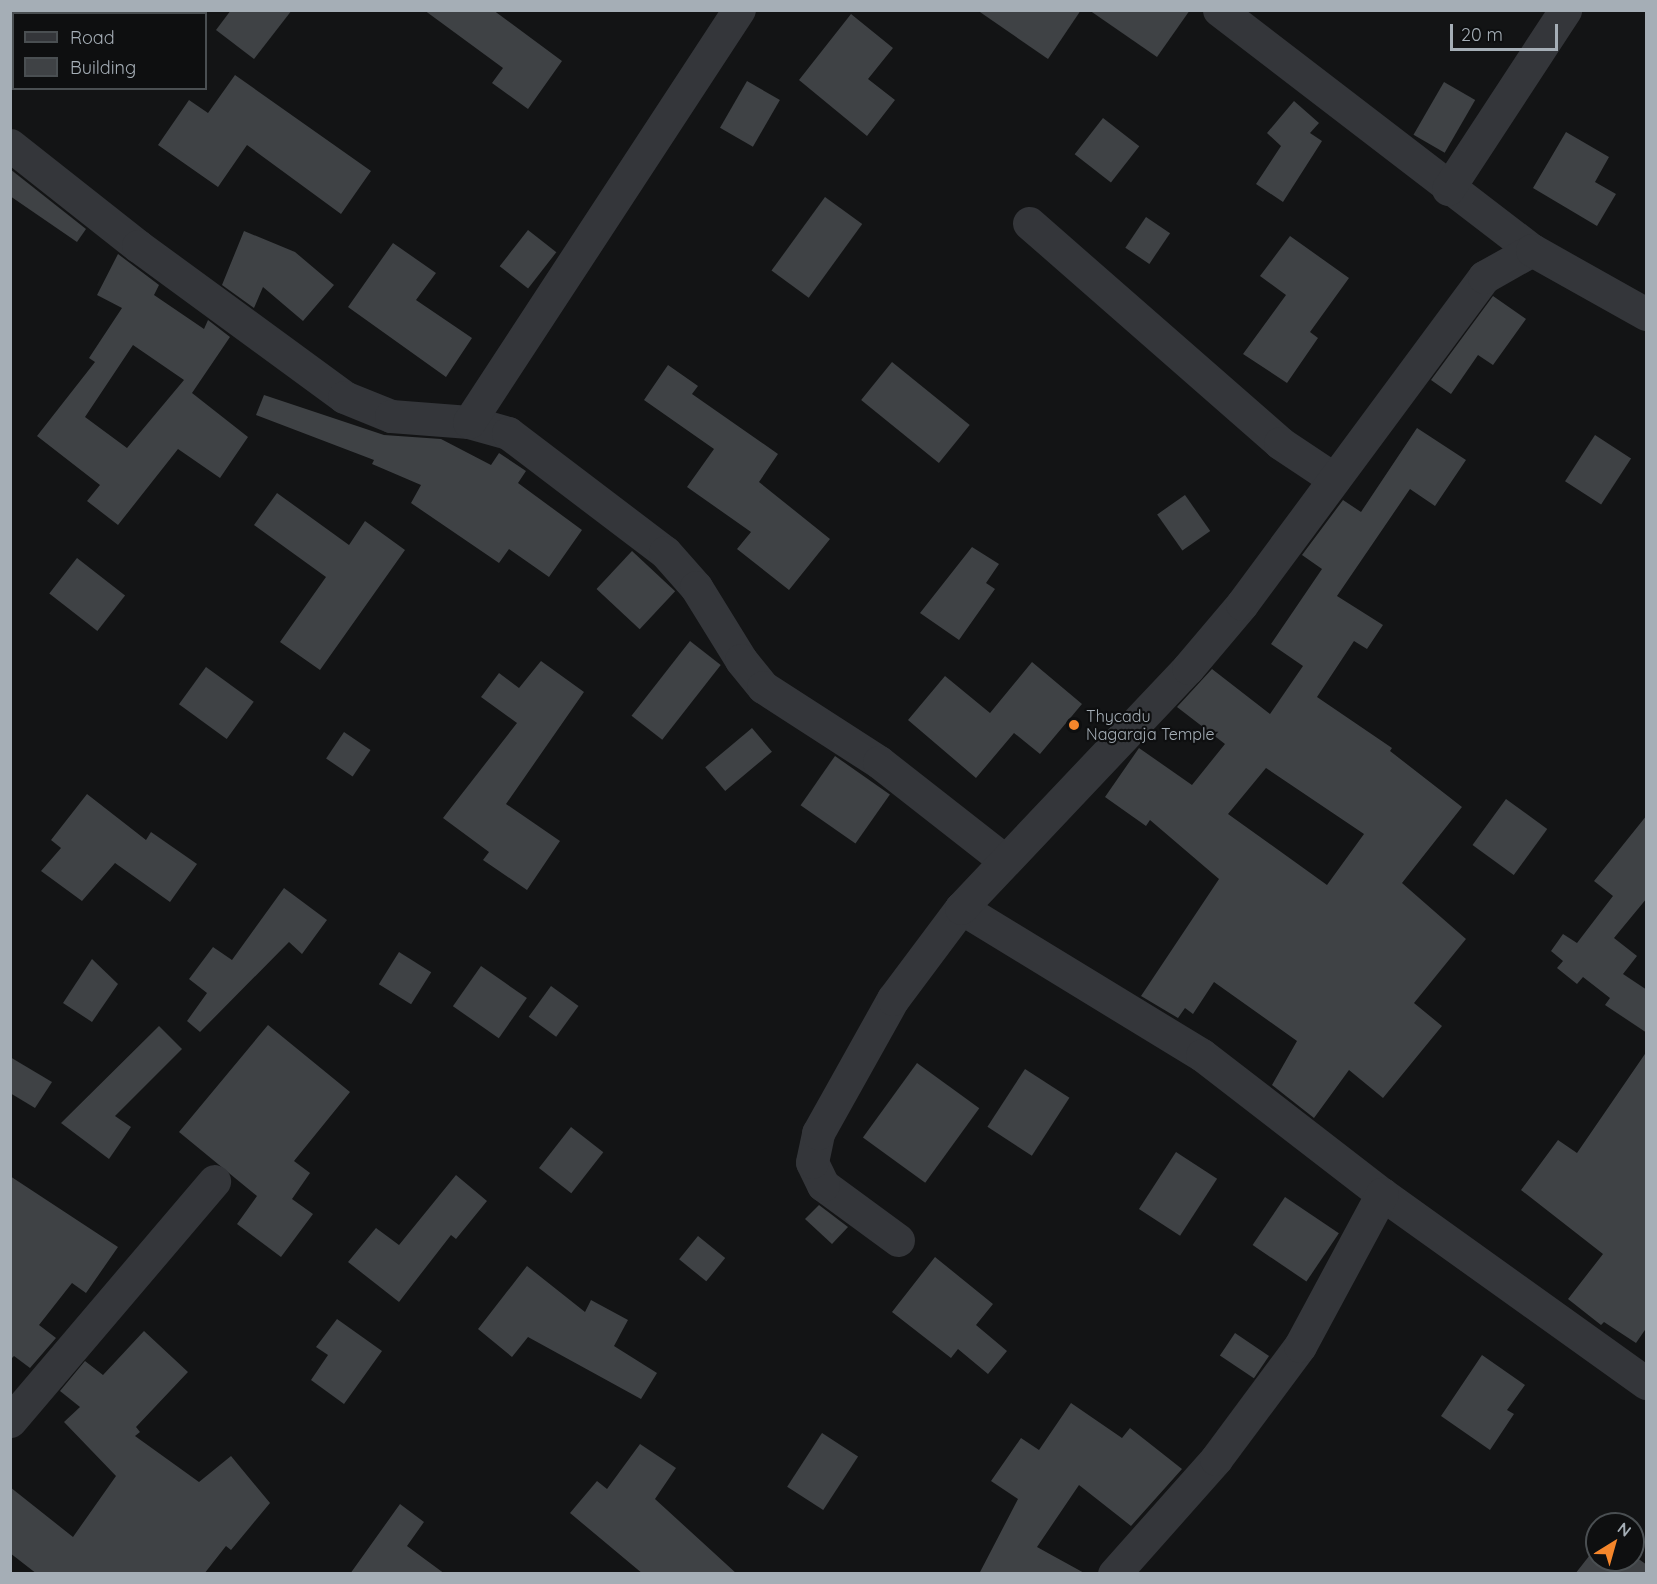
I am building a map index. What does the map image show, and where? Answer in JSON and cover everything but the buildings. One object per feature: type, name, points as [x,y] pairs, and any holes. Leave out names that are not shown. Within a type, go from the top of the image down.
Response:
[{"type":"street","points":[[469,422],[739,10]]},
{"type":"street","points":[[1219,10],[1448,189],[1532,250],[1647,314]]},
{"type":"street","points":[[1448,189],[1565,10]]},
{"type":"street","points":[[10,145],[138,246],[344,397],[391,416],[469,422],[508,433],[665,552],[696,587],[741,660],[763,687],[879,762],[1004,860]]},
{"type":"street","points":[[1029,223],[1280,443],[1334,480]]},
{"type":"street","points":[[898,1240],[824,1185],[812,1162],[818,1133],[893,999],[961,908],[1188,668],[1294,537],[1484,278],[1532,250]]},
{"type":"street","points":[[961,908],[1202,1054],[1382,1194],[1647,1383]]},
{"type":"street","points":[[10,1421],[214,1181]]},
{"type":"street","points":[[1114,1574],[1216,1459],[1300,1346],[1382,1194]]},
{"type":"place","name":"Thycadu Nagaraja Temple","points":[[1074,725]]}]
